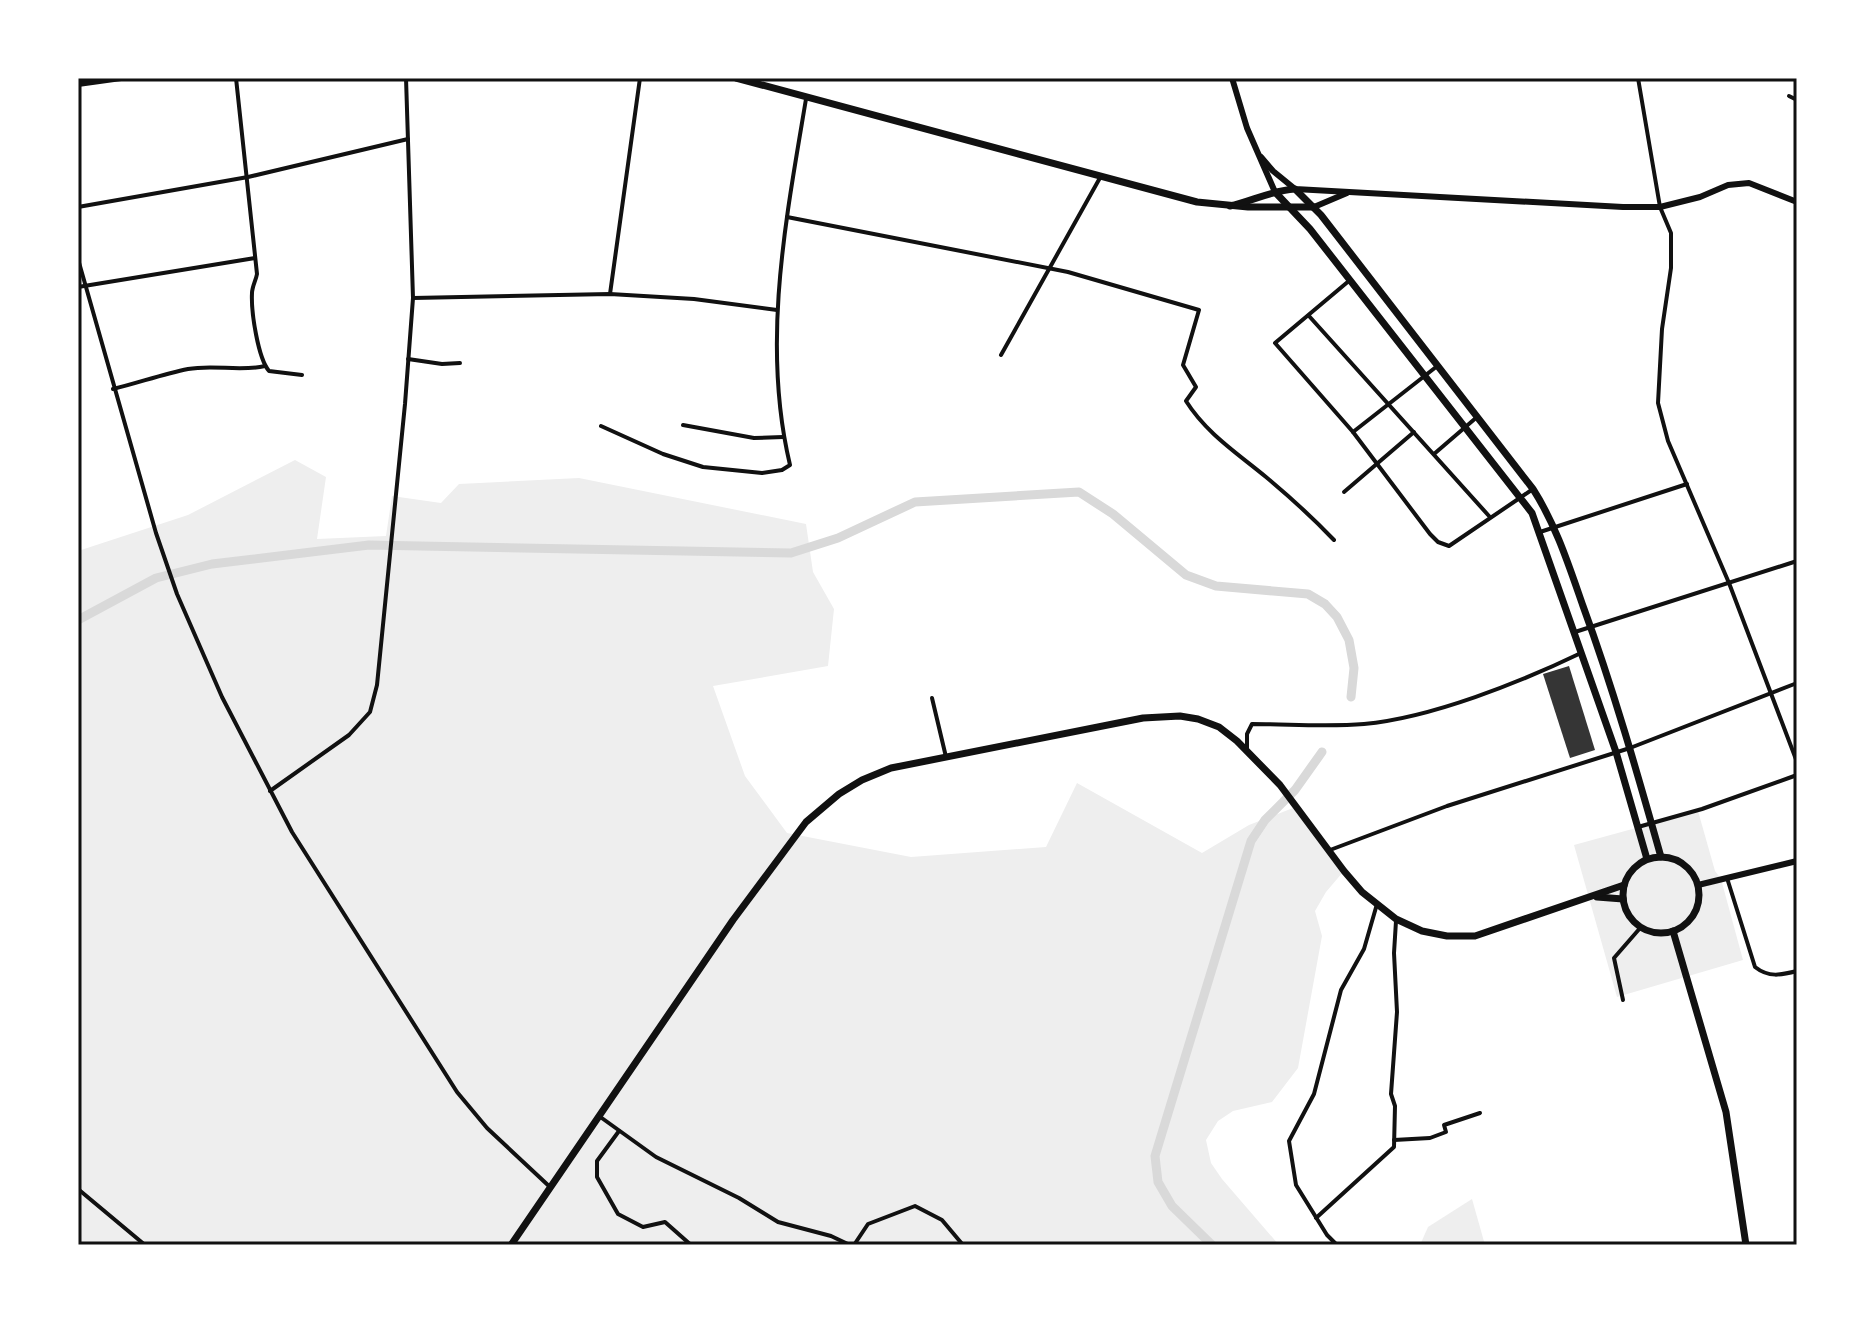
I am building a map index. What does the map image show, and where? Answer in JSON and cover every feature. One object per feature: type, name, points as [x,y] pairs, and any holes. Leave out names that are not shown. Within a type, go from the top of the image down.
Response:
[{"type":"main road","points":[[736,78],[1197,202],[1230,206],[1314,207]]},
{"type":"main road","points":[[1230,206],[1295,189],[1314,207],[1533,489],[1554,528],[1590,626],[1661,857]]},
{"type":"main road","points":[[1275,192],[1310,229],[1522,497],[1540,532],[1575,632],[1616,752],[1647,859]]},
{"type":"main road","points":[[511,1245],[733,920],[806,822],[839,794],[891,768],[1166,716],[1198,719],[1219,727],[1280,785],[1344,871],[1377,904],[1396,919],[1422,931],[1447,936],[1475,936],[1624,885]]},
{"type":"main road","points":[[1661,857],[1680,862],[1694,876],[1698,885],[1697,908],[1684,926],[1673,931],[1651,932],[1632,920],[1623,899],[1624,885],[1632,869],[1647,859],[1661,857]]},
{"type":"main road","points":[[1595,897],[1623,899]]},
{"type":"main road","points":[[1673,931],[1726,1112],[1746,1245]]},
{"type":"street","points":[[78,84],[121,78]]},
{"type":"street","points":[[236,78],[257,274],[252,294],[256,331],[269,371],[302,375]]},
{"type":"street","points":[[270,791],[349,735],[370,712],[377,685],[413,298],[406,78]]},
{"type":"street","points":[[610,294],[640,78]]},
{"type":"street","points":[[1232,78],[1247,128],[1275,192]]},
{"type":"street","points":[[1638,78],[1660,207],[1671,233],[1671,268],[1662,329],[1658,403],[1668,441],[1729,583],[1797,762]]},
{"type":"street","points":[[601,426],[663,454],[703,467],[762,473],[782,470],[790,465],[779,390],[777,310],[787,217],[806,96]]},
{"type":"street","points":[[1789,96],[1797,100]]},
{"type":"street","points":[[78,207],[248,177],[408,139]]},
{"type":"street","points":[[1261,157],[1295,189],[1660,207],[1700,197],[1728,185],[1749,183],[1797,202]]},
{"type":"street","points":[[1001,355],[1102,176]]},
{"type":"street","points":[[1314,207],[1351,192]]},
{"type":"street","points":[[787,217],[1051,269],[1199,310],[1183,365],[1196,387],[1186,401],[1228,449],[1308,512],[1334,540]]},
{"type":"street","points":[[78,287],[255,258]]},
{"type":"street","points":[[78,259],[156,533],[177,594],[222,697],[292,832],[457,1092],[487,1128],[550,1187]]},
{"type":"street","points":[[1350,280],[1275,343],[1353,432],[1438,542],[1449,546],[1533,489]]},
{"type":"street","points":[[413,298],[610,294],[694,299],[777,310]]},
{"type":"street","points":[[1308,315],[1489,516]]},
{"type":"street","points":[[408,359],[460,363]]},
{"type":"street","points":[[1353,432],[1438,365]]},
{"type":"street","points":[[113,389],[187,369],[247,370],[265,366]]},
{"type":"street","points":[[1434,454],[1477,417]]},
{"type":"street","points":[[683,425],[754,438],[784,437]]},
{"type":"street","points":[[1344,492],[1414,432]]},
{"type":"street","points":[[1540,532],[1687,484]]},
{"type":"street","points":[[1575,632],[1797,561]]},
{"type":"street","points":[[1247,751],[1247,734],[1252,724],[1365,724],[1416,714],[1537,674],[1582,653]]},
{"type":"street","points":[[1330,850],[1447,806],[1630,748],[1797,683]]},
{"type":"street","points":[[932,698],[946,757]]},
{"type":"street","points":[[1638,827],[1702,809],[1797,775]]},
{"type":"street","points":[[1698,885],[1797,861]]},
{"type":"street","points":[[1727,878],[1755,967],[1764,974],[1778,976],[1797,971]]},
{"type":"street","points":[[1337,1245],[1296,1185],[1289,1141],[1314,1094],[1341,990],[1364,949],[1377,904]]},
{"type":"street","points":[[1316,1218],[1391,1152],[1395,1106],[1391,1094],[1397,1012],[1396,919]]},
{"type":"street","points":[[1623,1000],[1614,958],[1641,927]]},
{"type":"street","points":[[1394,1140],[1430,1138],[1446,1132],[1444,1125],[1480,1113]]},
{"type":"street","points":[[599,1116],[656,1157],[739,1198],[778,1222],[852,1245],[868,1224],[915,1206],[942,1220],[963,1245]]},
{"type":"street","points":[[619,1131],[597,1161],[595,1169],[612,1208],[643,1227],[665,1222],[691,1245]]},
{"type":"street","points":[[78,1189],[145,1245]]},
{"type":"shaded area","points":[[295,460],[326,477],[317,539],[386,536],[392,496],[441,503],[459,484],[579,478],[806,524],[813,572],[834,609],[828,666],[713,686],[745,776],[787,833],[911,857],[1046,847],[1077,783],[1202,853],[1249,825],[1293,808],[1343,872],[1315,911],[1322,936],[1298,1068],[1272,1102],[1233,1111],[1218,1121],[1206,1140],[1211,1163],[1222,1179],[1279,1245],[78,1245],[78,551],[188,515]]},
{"type":"shaded area","points":[[1698,811],[1743,960],[1617,997],[1574,845]]},
{"type":"shaded area","points":[[1472,1199],[1485,1245],[1420,1245],[1428,1227]]},
{"type":"building","points":[[1569,666],[1595,750],[1570,758],[1543,674]]},
{"type":"waterway","points":[[78,620],[156,578],[212,564],[369,545],[791,553],[838,538],[915,502],[1079,492],[1113,514],[1186,575],[1216,586],[1308,594],[1325,604],[1337,617],[1349,640],[1354,668],[1351,697]]},
{"type":"waterway","points":[[1212,1245],[1172,1206],[1158,1182],[1155,1156],[1251,841],[1265,820],[1295,790],[1322,752]]}]
